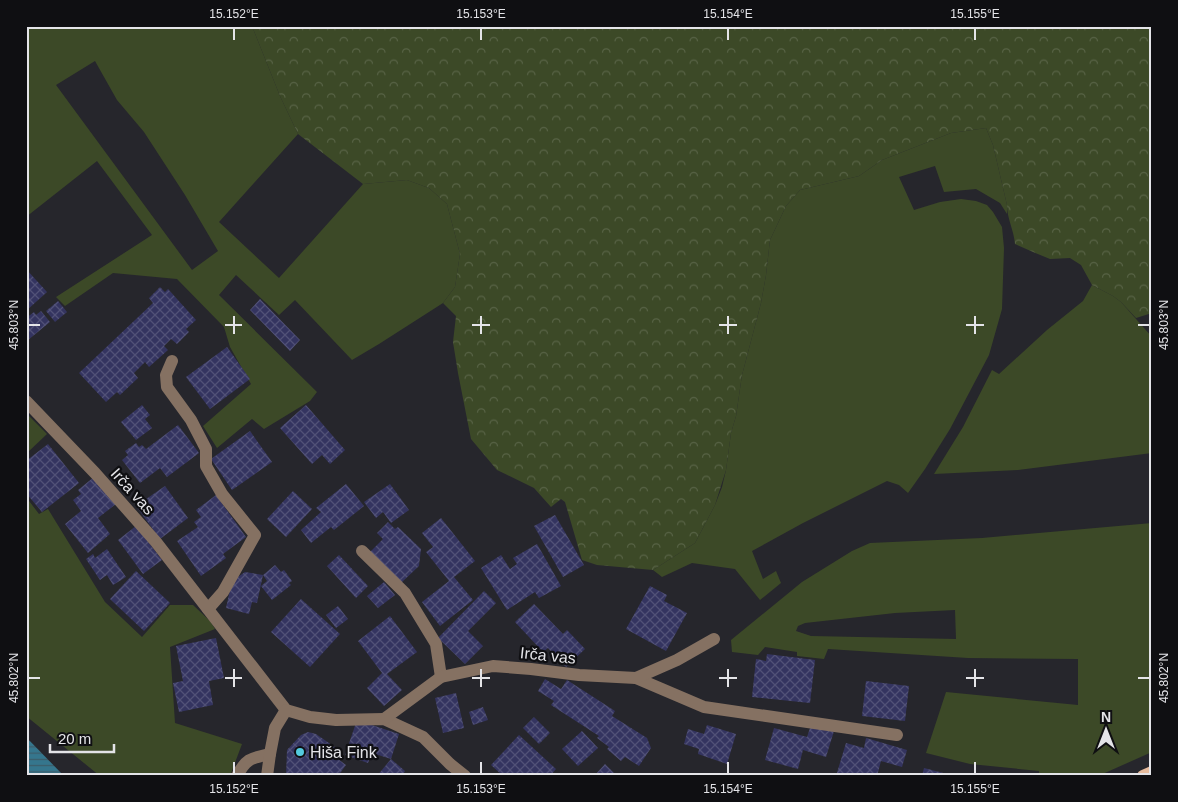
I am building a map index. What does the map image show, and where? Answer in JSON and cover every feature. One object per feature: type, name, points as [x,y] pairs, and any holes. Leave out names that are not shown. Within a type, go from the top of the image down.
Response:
[{"type":"main road","points":[[1144,776],[1152,772]]},
{"type":"street","points":[[172,361],[166,375],[167,387],[191,420],[206,449],[206,466],[222,494],[255,535],[223,592],[208,609]]},
{"type":"street","name":"Irča vas","points":[[26,401],[95,473],[156,542],[286,710]]},
{"type":"street","points":[[362,551],[405,593],[436,644],[441,677]]},
{"type":"street","name":"Irča vas","points":[[384,719],[441,677],[493,666],[579,675],[636,678],[678,660],[714,639]]},
{"type":"street","points":[[636,678],[704,707],[897,735]]},
{"type":"street","points":[[267,776],[275,728],[286,710],[310,717],[336,720],[384,719],[423,737],[465,776]]},
{"type":"street","points":[[237,776],[242,765],[251,758],[270,754]]},
{"type":"green space","points":[[26,26],[252,26],[280,96],[298,134],[219,222],[279,278],[363,184],[407,180],[429,188],[447,204],[460,254],[455,287],[443,303],[352,360],[295,300],[279,315],[236,275],[219,295],[317,392],[310,401],[264,429],[252,419],[217,448],[203,426],[251,384],[230,347],[224,327],[177,279],[113,273],[65,306],[56,297],[152,235],[97,161],[26,217]],"holes":[[[95,61],[117,100],[144,132],[185,195],[218,251],[192,270],[56,85]]]},
{"type":"green space","points":[[252,26],[1152,26],[1152,313],[1136,318],[1113,296],[1092,285],[1081,265],[1070,258],[1050,259],[1015,244],[993,145],[986,128],[951,133],[882,160],[859,176],[800,190],[786,206],[770,240],[761,303],[742,375],[726,470],[715,505],[695,543],[653,570],[597,565],[582,560],[565,502],[561,499],[551,507],[534,488],[497,470],[471,439],[453,342],[456,316],[443,303],[455,287],[460,254],[447,204],[429,188],[407,180],[363,184],[298,134],[280,96]]},
{"type":"green space","points":[[986,128],[993,145],[1007,205],[1007,214],[1000,203],[976,189],[944,192],[935,166],[899,177],[914,210],[940,202],[961,199],[987,205],[1002,227],[1004,248],[1002,309],[989,355],[950,429],[908,493],[899,485],[887,481],[752,551],[763,579],[776,571],[781,583],[760,600],[735,569],[692,563],[662,577],[653,570],[695,543],[715,505],[722,487],[742,375],[761,303],[770,240],[786,206],[800,190],[859,176],[882,160],[951,133]]},
{"type":"green space","points":[[1092,285],[1121,302],[1152,337],[1152,453],[1018,470],[934,474],[963,427],[992,370],[999,374],[1047,330],[1083,301]]},
{"type":"green space","points":[[26,413],[47,434],[26,454]]},
{"type":"green space","points":[[26,497],[39,514],[48,509],[105,602],[142,637],[170,605],[193,605],[210,621],[215,629],[170,647],[175,723],[242,744],[230,776],[100,776],[26,716]]},
{"type":"green space","points":[[1152,523],[1152,752],[1098,776],[1039,776],[1039,771],[970,764],[926,753],[946,692],[1078,705],[1078,659],[968,658],[828,649],[824,659],[797,656],[797,652],[765,647],[758,655],[732,652],[731,640],[802,582],[852,551],[870,543],[982,538]],"holes":[[[955,610],[956,639],[811,636],[796,631],[798,626],[805,623],[895,613]]]},
{"type":"water","points":[[26,737],[64,776],[26,776]]},
{"type":"building","points":[[26,269],[47,292],[26,311]]},
{"type":"building","points":[[160,287],[165,292],[168,289],[196,320],[186,329],[189,332],[177,344],[171,339],[164,346],[168,350],[149,367],[145,362],[134,373],[138,378],[120,395],[117,392],[106,402],[79,373],[153,303],[149,298]]},
{"type":"building","points":[[260,299],[300,340],[290,351],[250,310]]},
{"type":"building","points":[[58,301],[67,312],[55,322],[46,311]]},
{"type":"building","points":[[41,311],[50,322],[28,340],[26,338],[26,318],[34,312],[36,315]]},
{"type":"building","points":[[227,347],[250,379],[210,409],[186,377]]},
{"type":"building","points":[[142,405],[150,415],[145,419],[152,428],[136,440],[121,422]]},
{"type":"building","points":[[306,405],[345,450],[330,464],[322,455],[312,464],[280,428]]},
{"type":"building","points":[[178,425],[199,453],[167,477],[160,468],[140,483],[122,460],[128,455],[125,451],[136,443],[139,447],[142,445],[146,449]]},
{"type":"building","points":[[250,431],[272,462],[232,490],[211,459]]},
{"type":"building","points":[[48,444],[79,483],[42,512],[26,493],[26,461]]},
{"type":"building","points":[[94,477],[116,504],[98,518],[110,534],[88,553],[65,524],[81,511],[73,500],[81,494],[78,490]]},
{"type":"building","points":[[346,484],[364,506],[334,530],[331,527],[311,543],[301,530],[321,512],[316,508]]},
{"type":"building","points":[[390,484],[409,510],[391,523],[383,512],[376,518],[364,502]]},
{"type":"building","points":[[165,486],[188,518],[160,539],[136,506]]},
{"type":"building","points":[[293,491],[312,509],[286,537],[267,519]]},
{"type":"building","points":[[216,495],[246,537],[223,554],[226,558],[201,576],[177,541],[198,527],[194,522],[201,517],[196,510]]},
{"type":"building","points":[[555,515],[584,565],[563,577],[534,526]]},
{"type":"building","points":[[441,518],[475,561],[454,577],[473,600],[440,626],[422,602],[449,581],[426,552],[433,547],[422,533]]},
{"type":"building","points":[[388,522],[395,529],[398,527],[421,549],[419,566],[401,583],[370,552],[383,539],[377,533]]},
{"type":"building","points":[[136,526],[162,560],[143,574],[118,540]]},
{"type":"building","points":[[537,544],[561,586],[539,598],[535,592],[507,610],[481,568],[501,555],[510,569],[517,564],[513,558]]},
{"type":"building","points":[[107,549],[126,577],[113,585],[107,575],[100,580],[86,559],[93,554],[95,558]]},
{"type":"building","points":[[339,555],[368,586],[356,598],[327,566]]},
{"type":"building","points":[[275,565],[281,572],[284,570],[292,581],[289,583],[291,585],[272,600],[261,586],[267,581],[263,575]]},
{"type":"building","points":[[136,571],[170,603],[144,631],[110,599]]},
{"type":"building","points":[[245,572],[263,575],[257,603],[252,602],[249,614],[226,608],[232,581]]},
{"type":"building","points":[[384,582],[395,595],[378,608],[367,596]]},
{"type":"building","points":[[650,586],[667,595],[664,601],[687,613],[666,651],[626,629]]},
{"type":"building","points":[[484,591],[496,603],[468,631],[483,646],[465,664],[438,638]]},
{"type":"building","points":[[301,599],[340,634],[310,667],[271,632]]},
{"type":"building","points":[[534,604],[563,634],[567,630],[585,649],[566,667],[548,648],[543,652],[515,622]]},
{"type":"building","points":[[338,606],[348,619],[336,628],[326,615]]},
{"type":"building","points":[[390,616],[417,652],[387,674],[402,690],[384,706],[367,688],[382,673],[358,641]]},
{"type":"building","points":[[216,638],[224,678],[209,681],[213,705],[179,712],[173,683],[183,681],[176,646]]},
{"type":"building","points":[[767,654],[815,660],[810,703],[752,697],[756,659],[766,661]]},
{"type":"building","points":[[545,679],[561,689],[567,680],[615,711],[612,716],[647,738],[651,748],[639,766],[625,757],[621,761],[607,749],[609,747],[597,738],[599,736],[551,705],[554,701],[538,691]]},
{"type":"building","points":[[866,681],[909,686],[905,721],[862,716]]},
{"type":"building","points":[[456,693],[464,728],[443,733],[435,698]]},
{"type":"building","points":[[483,707],[488,720],[473,725],[469,712]]},
{"type":"building","points":[[534,717],[550,733],[539,744],[523,728]]},
{"type":"building","points":[[357,720],[399,734],[391,759],[372,753],[368,763],[345,755]]},
{"type":"building","points":[[707,725],[736,734],[727,764],[698,754],[699,749],[684,744],[688,729],[704,734]]},
{"type":"building","points":[[811,725],[834,731],[826,757],[803,750],[798,769],[765,760],[774,728],[807,737]]},
{"type":"building","points":[[582,731],[598,748],[578,766],[562,749]]},
{"type":"building","points":[[308,732],[316,734],[339,750],[334,756],[346,765],[338,776],[286,776],[287,750],[301,735]]},
{"type":"building","points":[[519,735],[556,769],[550,776],[503,776],[491,765]]},
{"type":"building","points":[[866,738],[907,750],[902,767],[881,761],[877,776],[836,776],[846,743],[864,748]]},
{"type":"building","points":[[391,759],[405,771],[402,776],[377,776]]},
{"type":"building","points":[[605,764],[617,776],[594,776]]},
{"type":"building","points":[[924,768],[951,775],[951,776],[922,776]]},
{"type":"place","name":"Hiša Fink","points":[[300,752]]}]
